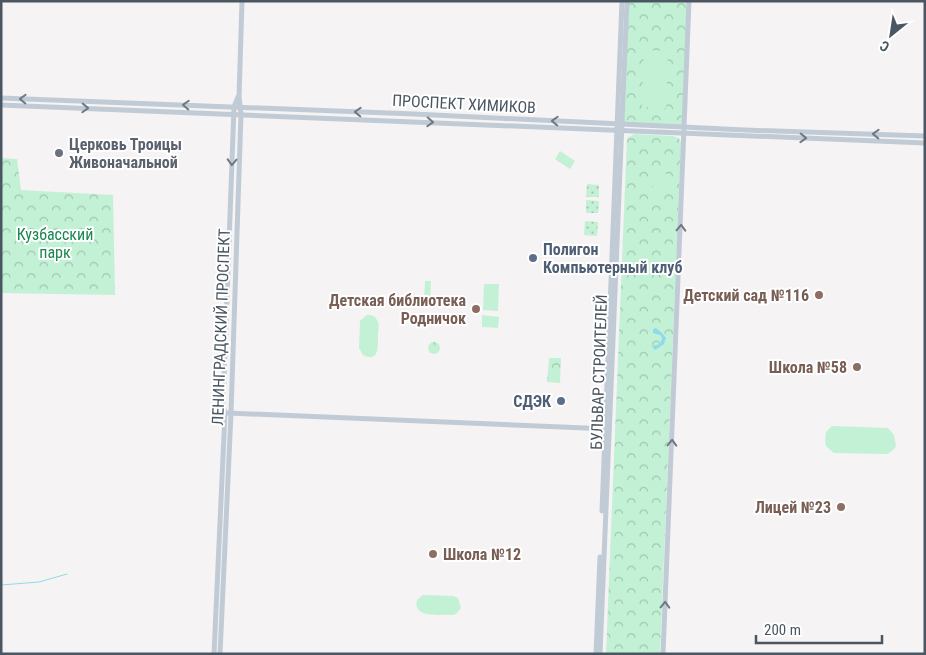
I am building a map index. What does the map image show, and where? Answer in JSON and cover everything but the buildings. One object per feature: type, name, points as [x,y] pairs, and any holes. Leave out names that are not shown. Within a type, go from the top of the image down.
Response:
[{"type":"main road","name":"ЛЕНИНГРАДСКИЙ ПРОСПЕКТ","points":[[214,654],[230,405],[241,111],[239,97],[242,1]]},
{"type":"main road","name":"БУЛЬВАР СТРОИТЕЛЕЙ","points":[[598,654],[619,127],[622,1]]},
{"type":"main road","name":"БУЛЬВАР СТРОИТЕЛЕЙ","points":[[619,127],[627,1]]},
{"type":"main road","points":[[663,654],[689,1]]},
{"type":"main road","points":[[234,111],[239,97]]},
{"type":"main road","name":"ПРОСПЕКТ ХИМИКОВ","points":[[1,98],[234,111]]},
{"type":"main road","name":"ПРОСПЕКТ ХИМИКОВ","points":[[1,105],[241,111],[685,130],[925,143]]},
{"type":"main road","name":"ЛЕНИНГРАДСКИЙ ПРОСПЕКТ","points":[[220,654],[228,413],[224,396],[234,111]]},
{"type":"main road","name":"ПРОСПЕКТ ХИМИКОВ","points":[[685,130],[925,136]]},
{"type":"main road","points":[[228,413],[607,429]]},
{"type":"green space","points":[[627,1],[689,1],[685,127],[622,124]]},
{"type":"green space","points":[[644,50],[668,51],[666,108],[642,107]]},
{"type":"green space","points":[[634,134],[673,136],[679,138],[681,143],[660,654],[606,654],[627,138]]},
{"type":"green space","points":[[560,151],[575,161],[570,169],[555,159]]},
{"type":"green space","name":"Кузбасский парк","points":[[1,158],[17,159],[21,190],[113,195],[115,295],[1,293]]},
{"type":"green space","points":[[656,162],[667,175],[671,189],[660,201],[653,200],[652,176]]},
{"type":"green space","points":[[587,184],[599,185],[599,197],[586,197]]},
{"type":"green space","points":[[586,200],[599,201],[598,213],[586,213]]},
{"type":"green space","points":[[585,221],[598,222],[597,236],[584,235]]},
{"type":"green space","points":[[425,281],[431,281],[430,301],[424,301]]},
{"type":"green space","points":[[484,284],[499,284],[498,311],[483,310]]},
{"type":"green space","points":[[367,315],[374,317],[378,324],[377,349],[372,357],[363,355],[359,348],[360,321]]},
{"type":"green space","points":[[482,315],[499,317],[498,328],[482,327]]},
{"type":"green space","points":[[432,342],[436,342],[440,348],[436,354],[432,354],[428,350],[428,346]]},
{"type":"green space","points":[[549,358],[561,358],[560,383],[547,382]]},
{"type":"green space","points":[[832,426],[888,428],[894,435],[896,446],[887,454],[834,453],[826,446],[825,442],[826,432]]},
{"type":"green space","points":[[423,595],[453,596],[458,598],[461,608],[456,614],[452,615],[423,613],[417,606],[417,600]]},
{"type":"water","points":[[656,328],[666,338],[664,344],[655,350],[652,346],[660,344],[662,338],[660,335],[653,333],[653,329]]},
{"type":"waterway","points":[[1,585],[39,582],[67,574]]},
{"type":"place","name":"Церковь Троицы Живоначальной","points":[[59,153]]},
{"type":"place","name":"Полигон Компьютерный клуб","points":[[533,258]]},
{"type":"place","name":"Детский сад №116","points":[[819,295]]},
{"type":"place","name":"Детская библиотека Родничок","points":[[476,309]]},
{"type":"place","name":"Школа №58","points":[[857,367]]},
{"type":"place","name":"СДЭК","points":[[561,401]]},
{"type":"place","name":"Лицей №23","points":[[841,507]]},
{"type":"place","name":"Школа №12","points":[[433,554]]}]
